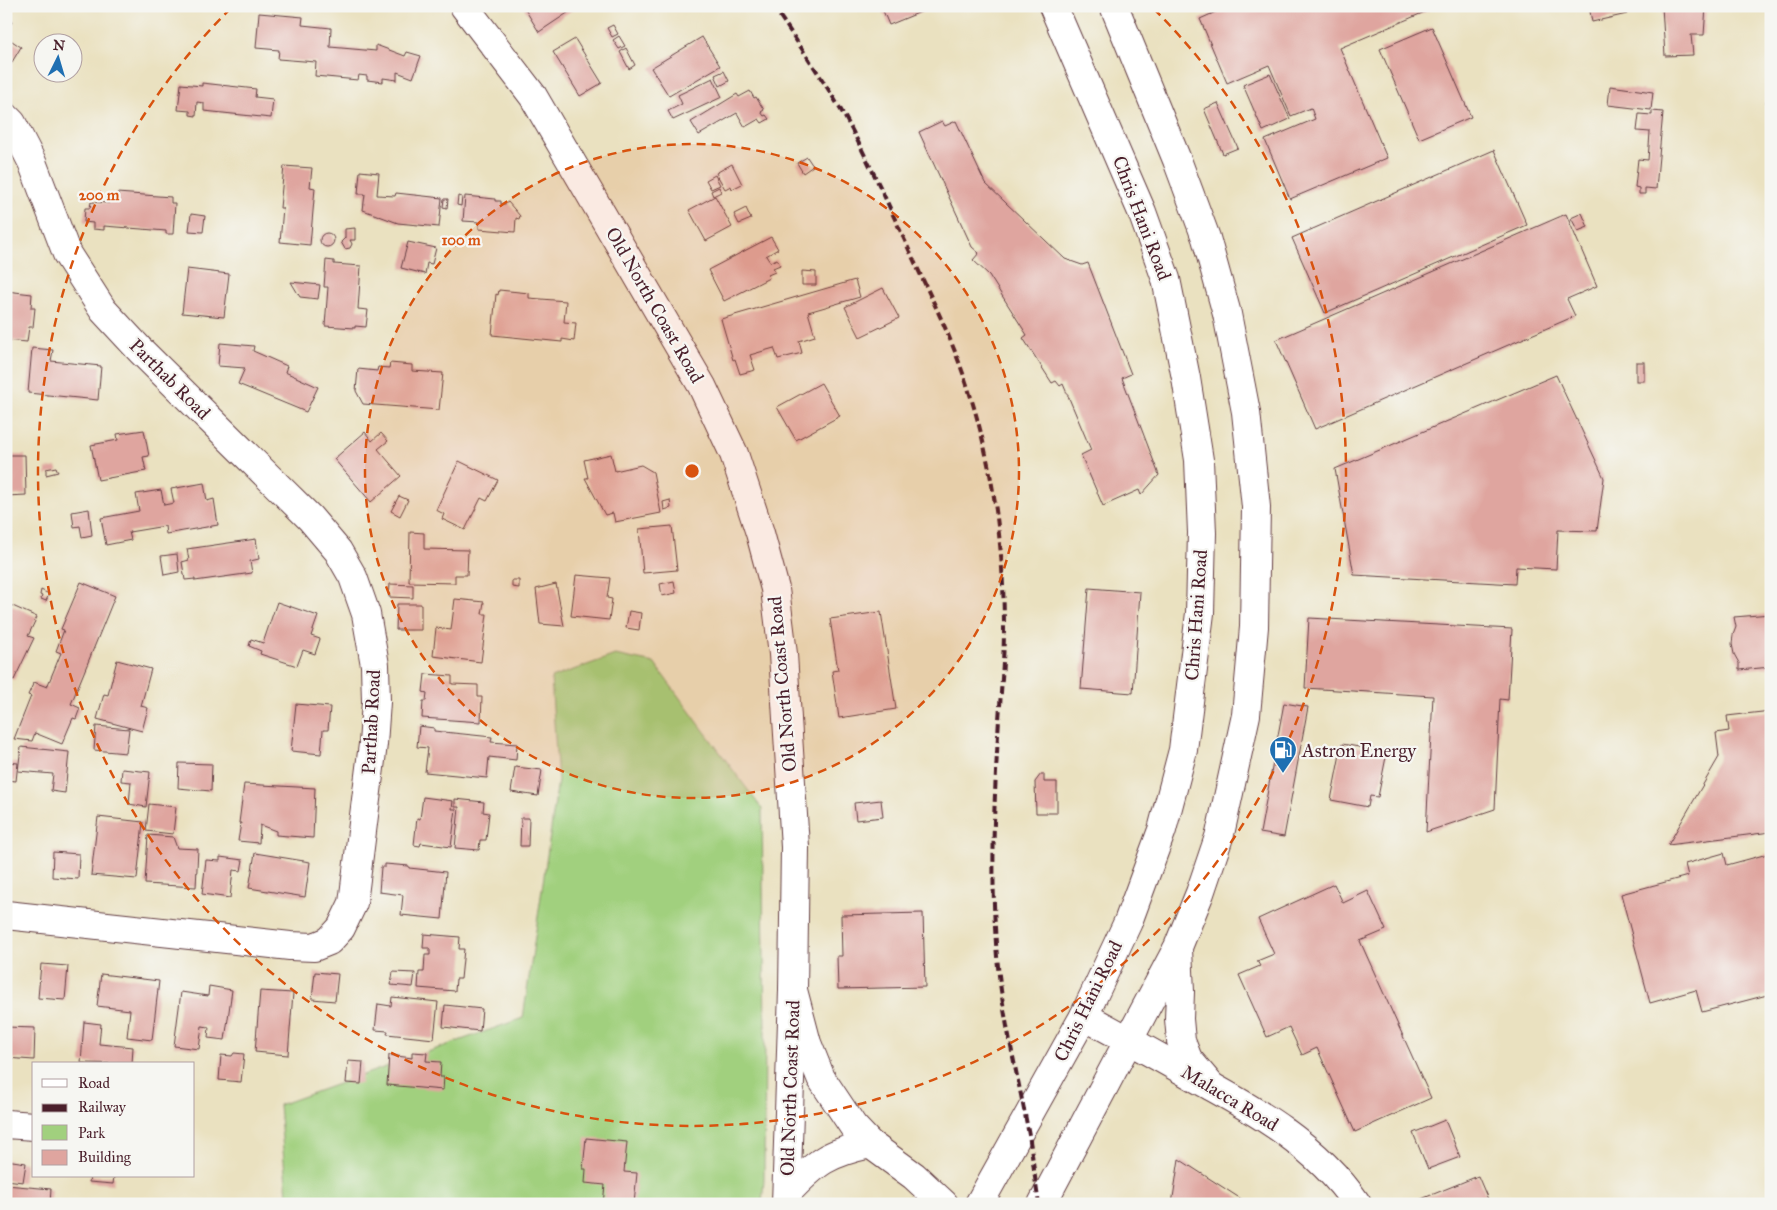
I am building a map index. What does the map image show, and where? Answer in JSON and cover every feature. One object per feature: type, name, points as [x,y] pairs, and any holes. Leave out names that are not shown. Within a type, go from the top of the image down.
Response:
[{"type":"main road","name":"Old North Coast Road","points":[[464,6],[533,96],[702,386],[734,454],[760,533],[775,589],[784,654],[795,847],[794,990],[787,1198]]},
{"type":"main road","name":"Chris Hani Road","points":[[980,1204],[1084,1016],[1128,922],[1162,830],[1183,750],[1200,613],[1202,533],[1199,460],[1186,378],[1166,279],[1142,212],[1054,6]]},
{"type":"main road","points":[[1042,1204],[1130,1041],[1178,947],[1200,893],[1220,834],[1246,715],[1254,627],[1256,507],[1246,412],[1228,314],[1206,238],[1177,160],[1114,6]]},
{"type":"main road","name":"Parthab Road","points":[[6,117],[12,123],[32,162],[67,254],[103,310],[140,351],[310,518],[338,551],[354,577],[366,614],[375,665],[376,702],[373,744],[353,903],[342,928],[329,941],[314,947],[290,946],[6,915]]},
{"type":"main road","points":[[1178,947],[1181,1041],[1188,1059],[1211,1086]]},
{"type":"main road","points":[[794,990],[806,1044],[821,1078],[853,1126],[870,1144],[914,1176],[943,1203]]},
{"type":"main road","name":"Malacca Road","points":[[1084,1016],[1211,1086],[1264,1117],[1295,1138],[1323,1162],[1357,1204]]},
{"type":"main road","points":[[6,1124],[32,1126]]},
{"type":"main road","points":[[787,1198],[808,1171],[827,1157],[870,1144]]},
{"type":"green space","points":[[615,655],[654,663],[762,809],[765,1030],[764,1180],[762,1204],[247,1204],[287,1195],[279,1105],[523,1018],[558,781],[551,678]]},
{"type":"building","points":[[523,6],[578,6],[539,32]]},
{"type":"building","points":[[881,6],[935,6],[889,25]]},
{"type":"building","points":[[1229,6],[1268,6],[1269,9],[1276,6],[1433,6],[1434,8],[1340,48],[1387,158],[1290,199],[1265,140],[1315,119],[1311,108],[1291,116],[1269,65],[1227,83],[1200,19]]},
{"type":"building","points":[[1589,6],[1625,6],[1627,14],[1592,22]]},
{"type":"building","points":[[1662,6],[1706,6],[1704,35],[1691,35],[1693,55],[1665,56]]},
{"type":"building","points":[[259,13],[303,17],[302,25],[331,28],[330,47],[376,51],[376,45],[405,56],[407,52],[421,56],[413,78],[397,72],[397,80],[383,78],[383,82],[367,80],[367,76],[359,75],[358,80],[315,76],[316,62],[278,59],[279,50],[256,48]]},
{"type":"building","points":[[6,19],[12,22],[6,32]]},
{"type":"building","points":[[613,25],[618,34],[612,37],[607,28]]},
{"type":"building","points":[[1432,27],[1471,117],[1419,139],[1380,49]]},
{"type":"building","points":[[619,36],[625,46],[619,49],[613,40]]},
{"type":"building","points":[[6,37],[21,47],[6,72]]},
{"type":"building","points":[[702,37],[720,66],[669,96],[651,68]]},
{"type":"building","points":[[575,39],[602,83],[580,96],[553,52]]},
{"type":"building","points":[[626,48],[635,65],[629,69],[620,52]]},
{"type":"building","points":[[724,71],[729,81],[720,86],[715,75]]},
{"type":"building","points":[[1270,74],[1290,119],[1263,131],[1243,85]]},
{"type":"building","points":[[713,78],[722,97],[673,120],[668,111],[682,104],[678,95]]},
{"type":"building","points":[[202,83],[256,89],[255,97],[273,99],[271,118],[204,111],[204,103],[197,102],[196,116],[190,115],[190,111],[178,110],[181,84],[202,86]]},
{"type":"building","points":[[1610,86],[1653,92],[1651,110],[1608,105]]},
{"type":"building","points":[[750,91],[764,110],[761,112],[769,119],[762,123],[759,119],[745,127],[737,113],[699,135],[691,122],[737,94],[739,97]]},
{"type":"building","points":[[1766,101],[1771,101],[1771,123],[1770,123]]},
{"type":"building","points":[[1218,103],[1238,148],[1223,154],[1204,109]]},
{"type":"building","points":[[1652,111],[1663,112],[1656,189],[1645,188],[1645,194],[1639,194],[1639,188],[1635,187],[1638,159],[1648,160],[1650,132],[1637,131],[1639,114],[1652,115]]},
{"type":"building","points":[[942,121],[945,126],[956,121],[985,183],[1065,259],[1082,265],[1088,263],[1131,374],[1122,378],[1159,475],[1141,495],[1139,490],[1103,506],[1081,455],[1091,450],[1063,384],[1060,386],[1056,381],[1052,383],[1023,338],[1027,335],[989,275],[973,260],[979,253],[972,247],[919,132]]},
{"type":"building","points":[[1494,150],[1527,225],[1325,313],[1292,238]]},
{"type":"building","points":[[807,157],[813,166],[803,173],[797,163]]},
{"type":"building","points":[[732,164],[742,184],[732,189],[731,186],[725,189],[716,173]]},
{"type":"building","points":[[284,166],[312,168],[310,187],[315,188],[310,245],[280,242],[283,208],[280,208]]},
{"type":"building","points":[[360,171],[379,173],[377,195],[395,196],[396,193],[442,198],[439,227],[398,223],[363,210],[365,194],[358,194]]},
{"type":"building","points":[[715,175],[720,185],[711,189],[706,180]]},
{"type":"building","points":[[719,187],[721,192],[713,196],[711,191]]},
{"type":"building","points":[[117,193],[171,197],[171,203],[175,203],[173,234],[166,234],[166,231],[104,226],[104,230],[93,229],[93,223],[84,222],[85,208],[90,208],[91,202],[109,203],[109,200],[117,201]]},
{"type":"building","points":[[458,196],[462,197],[461,206],[457,205]]},
{"type":"building","points":[[465,196],[495,199],[495,201],[501,201],[501,204],[508,202],[520,216],[519,219],[516,218],[515,232],[479,229],[479,222],[463,221]]},
{"type":"building","points":[[715,196],[732,227],[706,241],[689,210]]},
{"type":"building","points":[[444,199],[448,199],[447,208],[443,207]]},
{"type":"building","points":[[746,208],[751,219],[739,224],[734,214]]},
{"type":"building","points":[[1582,213],[1588,227],[1578,231],[1571,218]]},
{"type":"building","points":[[191,214],[205,216],[203,232],[189,231]]},
{"type":"building","points":[[1566,214],[1597,286],[1567,299],[1575,316],[1315,429],[1276,340]]},
{"type":"building","points":[[355,228],[355,240],[350,240],[352,244],[350,248],[345,249],[341,242],[345,238],[345,229]]},
{"type":"building","points":[[327,233],[332,235],[334,240],[332,245],[327,247],[322,245],[320,240],[322,235]]},
{"type":"building","points":[[771,237],[778,249],[766,256],[770,262],[777,259],[780,265],[773,268],[775,272],[768,275],[769,278],[724,301],[708,270]]},
{"type":"building","points":[[408,242],[436,248],[432,264],[427,263],[425,274],[401,268]]},
{"type":"building","points":[[326,260],[334,261],[334,264],[361,266],[358,309],[368,310],[366,327],[325,326],[328,287],[324,287]]},
{"type":"building","points":[[187,269],[229,274],[224,317],[182,313]]},
{"type":"building","points":[[802,271],[816,272],[816,285],[802,285]]},
{"type":"building","points":[[855,280],[860,297],[808,312],[815,336],[799,341],[802,353],[778,359],[774,348],[750,355],[755,370],[740,374],[735,359],[733,360],[721,319]]},
{"type":"building","points":[[291,282],[320,285],[318,299],[300,297]]},
{"type":"building","points":[[883,288],[899,318],[860,337],[845,307]]},
{"type":"building","points":[[499,290],[529,293],[529,298],[566,301],[564,322],[576,323],[574,341],[562,339],[562,342],[492,335],[496,294],[498,295]]},
{"type":"building","points":[[6,291],[32,294],[31,308],[35,308],[33,327],[29,327],[27,342],[6,340]]},
{"type":"building","points":[[220,343],[254,346],[253,351],[287,366],[285,372],[318,387],[306,412],[238,384],[245,368],[218,366]]},
{"type":"building","points":[[32,348],[53,350],[51,361],[101,366],[98,400],[28,393]]},
{"type":"building","points":[[1636,362],[1644,362],[1644,381],[1636,381]]},
{"type":"building","points":[[390,363],[412,365],[412,371],[443,373],[439,410],[363,404],[356,391],[358,369],[377,371],[378,367],[389,368]]},
{"type":"building","points":[[1556,375],[1604,478],[1597,531],[1558,530],[1556,569],[1516,567],[1515,584],[1354,575],[1335,469]]},
{"type":"building","points":[[821,383],[840,416],[796,440],[777,407]]},
{"type":"building","points":[[144,430],[149,456],[143,457],[146,471],[98,480],[91,445],[118,440],[117,434]]},
{"type":"building","points":[[365,432],[372,441],[381,433],[388,441],[378,449],[401,476],[371,502],[334,459]]},
{"type":"building","points":[[611,454],[615,471],[641,465],[653,472],[661,513],[615,522],[613,513],[605,515],[585,478],[588,478],[584,460]]},
{"type":"building","points":[[6,455],[25,455],[26,495],[6,496]]},
{"type":"building","points":[[459,461],[498,480],[487,501],[481,498],[465,530],[442,519],[444,514],[436,510]]},
{"type":"building","points":[[56,467],[58,472],[46,475],[46,469]]},
{"type":"building","points":[[204,483],[207,501],[214,499],[218,525],[166,534],[165,526],[129,532],[131,540],[106,545],[101,518],[139,511],[136,494],[161,490],[164,505],[174,503],[171,489]]},
{"type":"building","points":[[399,496],[408,500],[400,516],[391,511]]},
{"type":"building","points":[[670,500],[671,508],[664,510],[663,502]]},
{"type":"building","points":[[89,509],[92,535],[82,537],[80,526],[74,527],[72,512]]},
{"type":"building","points":[[672,526],[677,570],[643,573],[639,529]]},
{"type":"building","points":[[410,532],[424,533],[424,549],[468,550],[467,575],[455,575],[455,583],[409,582]]},
{"type":"building","points":[[256,539],[259,559],[250,561],[252,573],[195,581],[195,579],[185,580],[182,562],[189,560],[187,549]]},
{"type":"building","points":[[177,554],[179,572],[164,575],[161,556]]},
{"type":"building","points":[[576,575],[610,578],[607,598],[612,599],[609,620],[571,616]]},
{"type":"building","points":[[512,580],[519,580],[519,588],[512,587]]},
{"type":"building","points":[[674,581],[676,593],[662,596],[660,584]]},
{"type":"building","points":[[81,582],[115,596],[71,704],[80,708],[76,719],[73,718],[62,744],[35,733],[32,741],[14,739],[31,696],[28,695],[34,682],[47,687],[61,653],[56,651],[64,630],[61,629]]},
{"type":"building","points":[[390,584],[413,585],[413,598],[389,597]]},
{"type":"building","points":[[556,584],[564,626],[540,624],[536,589]]},
{"type":"building","points":[[1089,588],[1140,592],[1133,693],[1081,689]]},
{"type":"building","points":[[41,590],[49,594],[46,601],[41,599]]},
{"type":"building","points":[[455,599],[484,602],[482,614],[487,614],[481,662],[433,656],[436,628],[451,630]]},
{"type":"building","points":[[277,602],[318,616],[311,636],[320,639],[315,654],[303,650],[297,666],[260,654],[261,651],[249,646],[251,639],[263,643]]},
{"type":"building","points":[[6,603],[37,617],[28,636],[34,638],[14,680],[6,676]]},
{"type":"building","points":[[397,604],[421,604],[421,630],[396,630]]},
{"type":"building","points":[[629,611],[641,613],[639,630],[626,628]]},
{"type":"building","points":[[881,612],[896,709],[839,718],[832,671],[838,670],[830,619]]},
{"type":"building","points":[[1771,614],[1771,667],[1739,670],[1739,663],[1734,654],[1732,644],[1736,627],[1734,617]]},
{"type":"building","points":[[1309,618],[1512,629],[1508,700],[1500,699],[1495,809],[1426,832],[1433,696],[1305,688]]},
{"type":"building","points":[[117,660],[151,669],[141,706],[148,708],[142,731],[97,719],[104,694],[108,695]]},
{"type":"building","points":[[425,674],[452,676],[452,684],[478,685],[478,697],[482,697],[481,722],[422,718],[423,701],[426,701],[427,693],[423,692]]},
{"type":"building","points":[[1284,703],[1308,707],[1284,837],[1260,833]]},
{"type":"building","points":[[296,704],[330,707],[328,730],[323,730],[321,754],[291,751]]},
{"type":"building","points":[[1771,711],[1771,832],[1668,845],[1719,757],[1716,733],[1729,731],[1727,716]]},
{"type":"building","points":[[96,726],[129,729],[126,753],[94,750]]},
{"type":"building","points":[[419,726],[434,728],[434,731],[492,737],[491,742],[517,744],[516,760],[489,757],[487,778],[425,772],[428,748],[417,747]]},
{"type":"building","points":[[1342,744],[1387,752],[1378,797],[1370,796],[1368,807],[1331,800]]},
{"type":"building","points":[[21,747],[69,752],[65,793],[51,791],[53,774],[18,771]]},
{"type":"building","points":[[6,762],[18,763],[16,781],[6,780]]},
{"type":"building","points":[[179,763],[212,764],[211,791],[178,788]]},
{"type":"building","points":[[515,767],[542,770],[538,796],[511,792]]},
{"type":"building","points":[[122,769],[150,772],[146,807],[129,804],[131,782],[121,781]]},
{"type":"building","points":[[1041,774],[1044,774],[1044,782],[1057,782],[1057,813],[1036,813],[1035,782]]},
{"type":"building","points":[[244,784],[315,788],[313,838],[276,835],[276,831],[260,825],[259,843],[238,841]]},
{"type":"building","points":[[423,797],[453,801],[452,809],[456,809],[451,847],[421,843],[420,846],[414,845],[417,818],[420,819]]},
{"type":"building","points":[[455,799],[484,802],[483,812],[489,813],[486,840],[480,840],[479,850],[455,848],[459,807],[455,807]]},
{"type":"building","points":[[881,800],[883,817],[856,820],[854,803]]},
{"type":"building","points":[[149,804],[176,807],[173,834],[146,831]]},
{"type":"building","points":[[98,817],[143,822],[137,879],[91,875]]},
{"type":"building","points":[[521,818],[529,818],[528,846],[520,846]]},
{"type":"building","points":[[148,835],[173,837],[177,848],[198,849],[196,887],[145,884]]},
{"type":"building","points":[[53,852],[79,854],[78,879],[52,877]]},
{"type":"building","points":[[255,853],[310,862],[305,897],[249,888]]},
{"type":"building","points":[[1724,853],[1727,865],[1771,853],[1771,994],[1702,1012],[1696,990],[1650,1003],[1621,894],[1688,876],[1685,864]]},
{"type":"building","points":[[220,857],[243,860],[241,871],[233,870],[230,898],[202,894],[206,860],[220,861]]},
{"type":"building","points":[[385,864],[446,872],[442,919],[401,915],[403,895],[379,892],[381,867],[385,867]]},
{"type":"building","points":[[1334,884],[1343,903],[1368,891],[1386,930],[1360,941],[1431,1098],[1355,1132],[1317,1048],[1302,1055],[1289,1027],[1267,1037],[1239,975],[1260,966],[1257,961],[1274,954],[1258,919]]},
{"type":"building","points":[[923,913],[925,987],[838,989],[837,956],[842,956],[841,915]]},
{"type":"building","points":[[424,934],[460,937],[459,949],[464,949],[461,979],[456,979],[455,991],[418,988],[419,972],[424,972],[425,955],[430,955],[430,948],[423,948]]},
{"type":"building","points":[[41,964],[68,966],[65,1000],[38,998]]},
{"type":"building","points":[[315,972],[338,974],[335,1001],[312,999]]},
{"type":"building","points":[[393,972],[415,973],[413,987],[391,985]]},
{"type":"building","points":[[101,974],[159,981],[152,1040],[127,1037],[130,1010],[97,1006]]},
{"type":"building","points":[[209,986],[232,990],[225,1040],[208,1038],[209,1027],[202,1026],[199,1049],[174,1046],[181,992],[208,996]]},
{"type":"building","points":[[260,991],[293,993],[288,1055],[255,1052]]},
{"type":"building","points":[[392,997],[438,1002],[434,1039],[387,1034],[388,1031],[375,1030],[378,1004],[391,1006]]},
{"type":"building","points":[[445,1005],[482,1009],[480,1031],[443,1027]]},
{"type":"building","points":[[84,1022],[101,1024],[99,1044],[133,1047],[132,1062],[81,1062]]},
{"type":"building","points":[[6,1027],[35,1028],[34,1060],[6,1058]]},
{"type":"building","points":[[412,1052],[427,1053],[426,1061],[441,1062],[440,1077],[444,1077],[443,1090],[387,1085],[389,1055],[412,1058]]},
{"type":"building","points":[[234,1053],[244,1054],[241,1082],[219,1080],[221,1055],[232,1056]]},
{"type":"building","points":[[348,1061],[363,1062],[361,1084],[346,1083]]},
{"type":"building","points":[[1445,1120],[1460,1157],[1428,1169],[1413,1133]]},
{"type":"building","points":[[586,1138],[627,1142],[624,1172],[637,1173],[634,1204],[603,1204],[605,1185],[585,1183],[586,1169],[583,1169]]},
{"type":"building","points":[[1179,1159],[1249,1204],[1172,1204]]},
{"type":"building","points":[[6,1160],[26,1163],[23,1182],[6,1180]]},
{"type":"building","points":[[1478,1176],[1490,1204],[1409,1204]]},
{"type":"building","points":[[90,1178],[114,1178],[113,1184],[89,1182]]},
{"type":"building","points":[[6,1185],[51,1189],[50,1204],[6,1204]]},
{"type":"railway","points":[[773,6],[845,117],[882,190],[952,345],[968,390],[986,456],[998,524],[1004,628],[994,839],[996,943],[1001,991],[1029,1135],[1039,1204]]},
{"type":"place","name":"Astron Energy","points":[[1283,774]]}]
